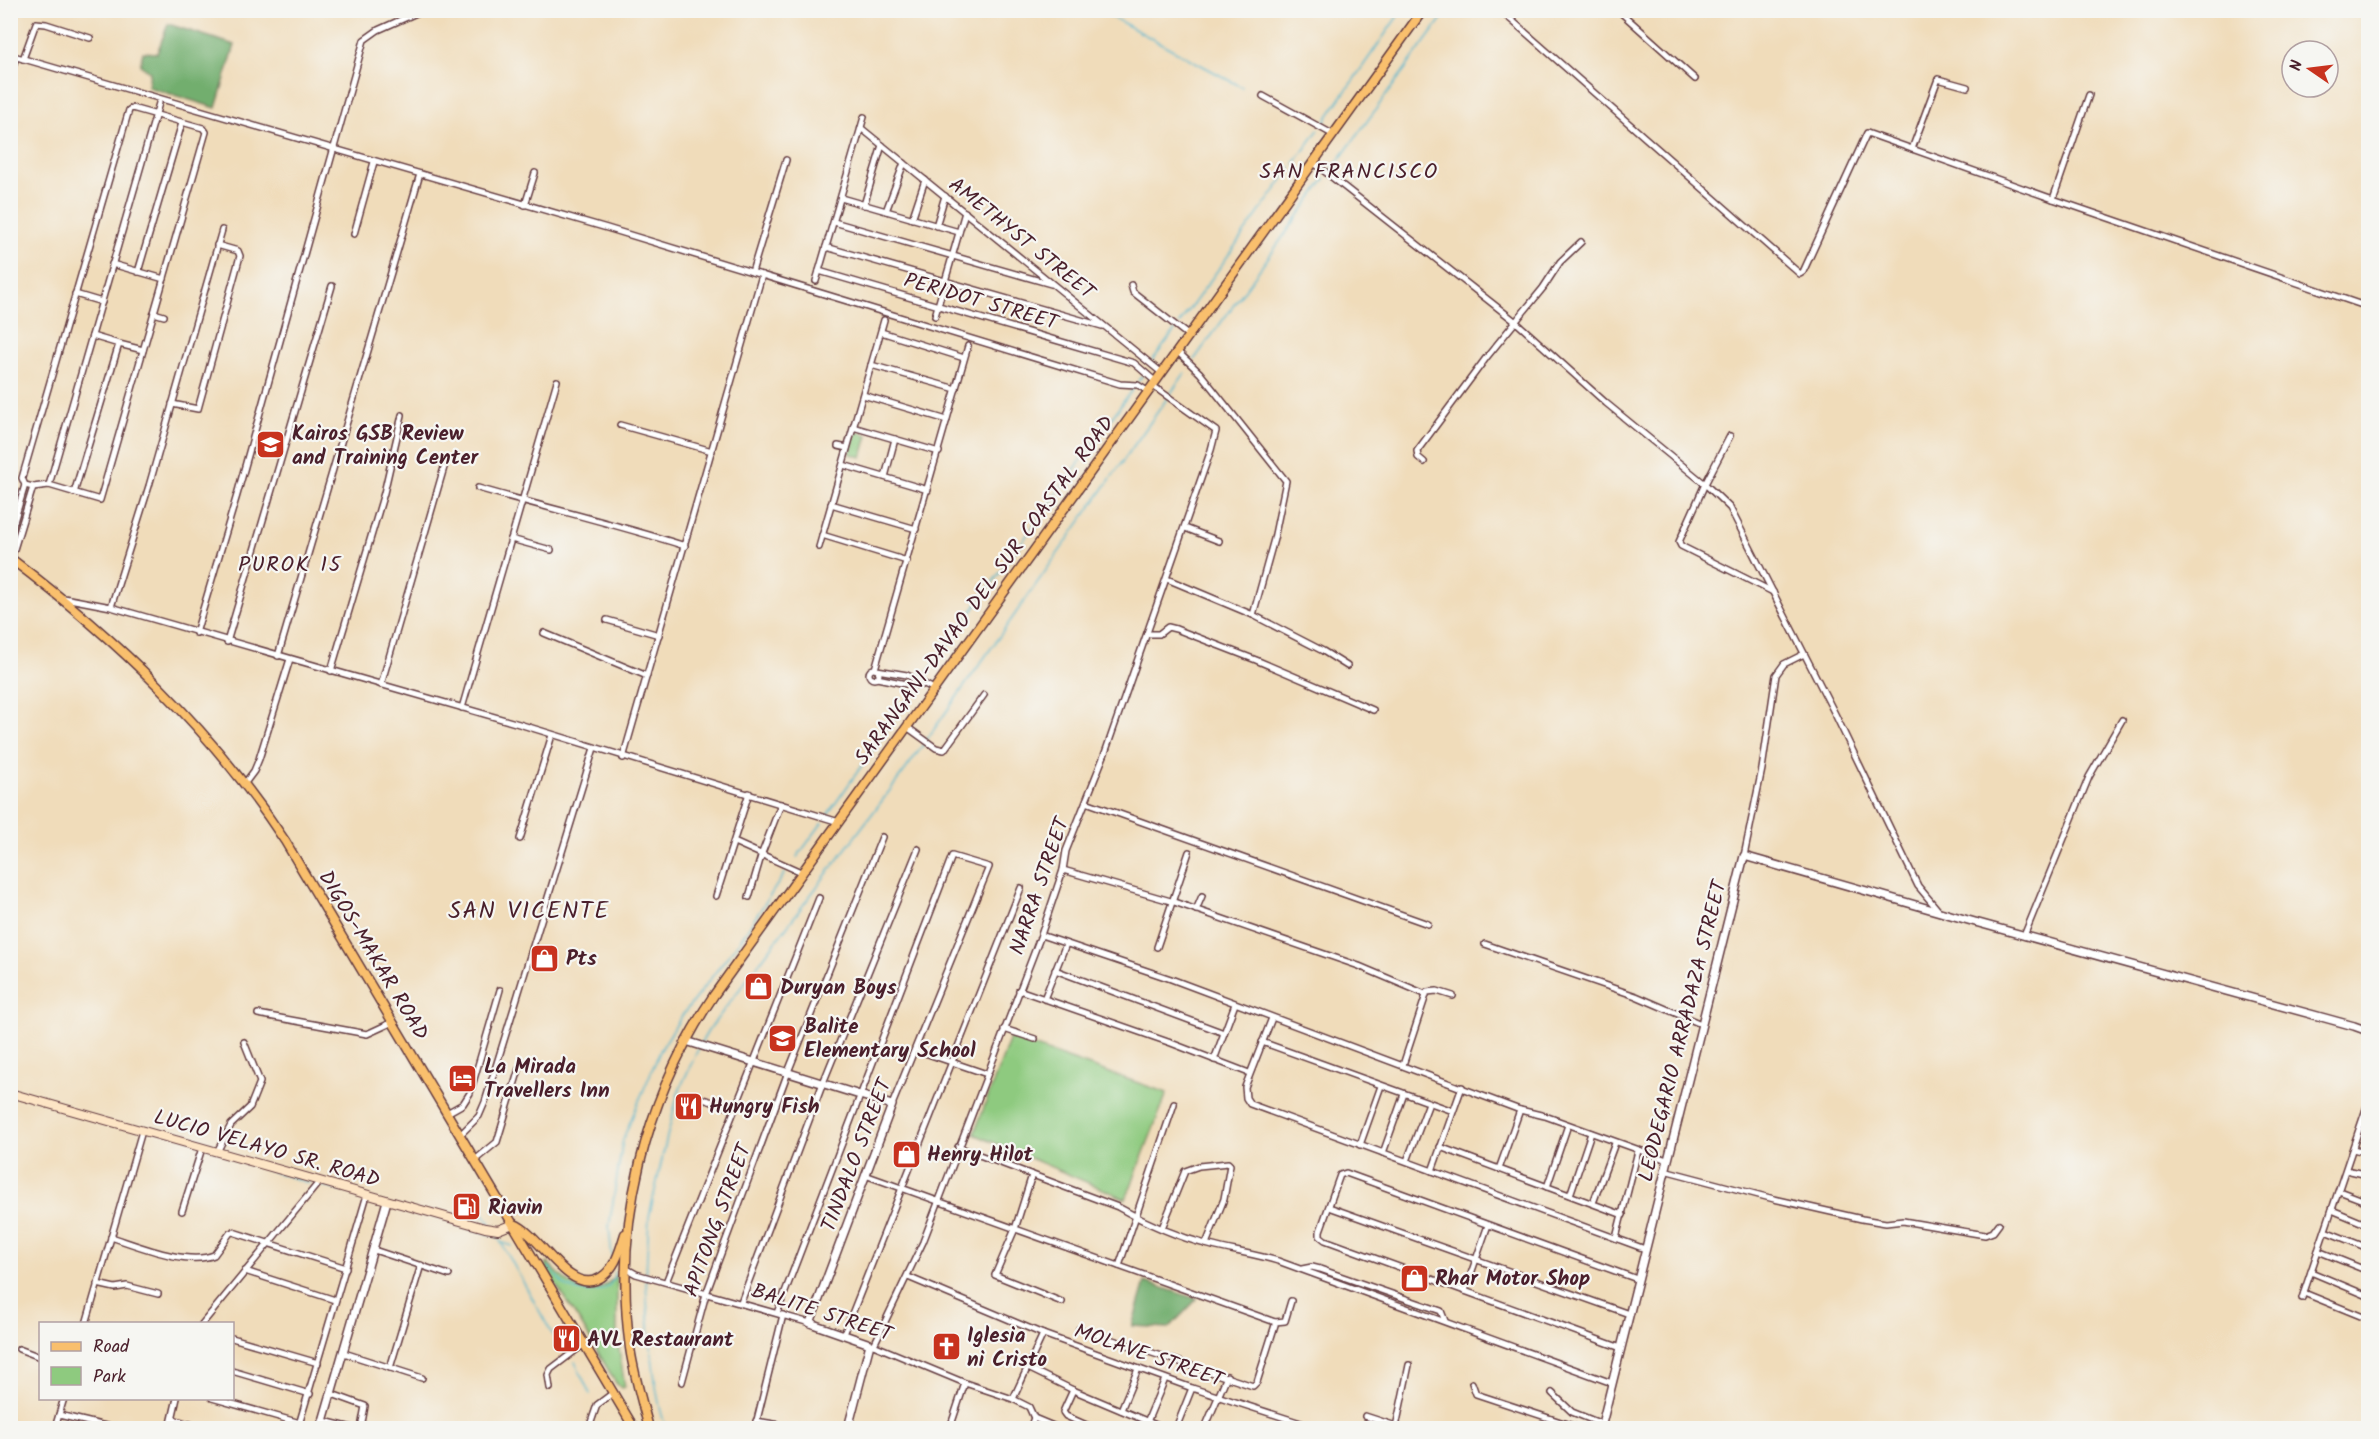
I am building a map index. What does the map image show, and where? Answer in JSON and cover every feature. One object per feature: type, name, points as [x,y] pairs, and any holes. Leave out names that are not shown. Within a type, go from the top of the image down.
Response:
[{"type":"main road","name":"SARANGANI-DAVAO DEL SUR COASTAL ROAD","points":[[648,1428],[629,1342],[627,1269],[630,1218],[645,1140],[686,1041],[714,995],[1423,10]]},
{"type":"main road","name":"DIGOS-MAKAR ROAD","points":[[11,559],[64,598],[136,662],[194,723],[245,783],[285,841],[634,1428]]},
{"type":"main road","name":"LUCIO VELAYO SR. ROAD","points":[[10,1093],[492,1230],[513,1224]]},
{"type":"main road","name":"SARANGANI-DAVAO DEL SUR COASTAL ROAD","points":[[513,1224],[530,1233],[572,1277],[585,1281],[602,1276],[614,1263],[630,1218]]},
{"type":"street","points":[[196,633],[364,40],[378,30],[423,10]]},
{"type":"street","points":[[1500,10],[1800,274],[1803,273],[1867,133],[2054,200],[2368,307]]},
{"type":"street","points":[[1618,10],[1695,79]]},
{"type":"street","points":[[10,75],[16,57],[36,23],[90,38]]},
{"type":"street","points":[[16,57],[752,272],[1120,384],[1153,386]]},
{"type":"street","points":[[1912,149],[1938,79],[1967,87]]},
{"type":"street","points":[[2054,200],[2089,95]]},
{"type":"street","points":[[1263,96],[1334,135]]},
{"type":"street","points":[[49,485],[159,103]]},
{"type":"street","points":[[10,535],[25,485],[22,478],[129,110],[132,108],[203,128],[206,132],[100,500]]},
{"type":"street","points":[[816,281],[864,117]]},
{"type":"street","points":[[138,272],[182,123]]},
{"type":"street","name":"AMETHYST STREET","points":[[861,128],[1162,373]]},
{"type":"street","points":[[864,205],[882,145]]},
{"type":"street","points":[[752,272],[786,160]]},
{"type":"street","points":[[354,234],[374,162]]},
{"type":"street","points":[[886,211],[904,163]]},
{"type":"street","points":[[1314,163],[1515,322],[1606,404],[1721,498],[1737,519],[1928,905]]},
{"type":"street","points":[[525,205],[535,172]]},
{"type":"street","points":[[278,656],[420,174]]},
{"type":"street","points":[[912,219],[926,180]]},
{"type":"street","points":[[936,226],[945,196]]},
{"type":"street","points":[[841,198],[959,232]]},
{"type":"street","points":[[935,316],[965,212]]},
{"type":"street","points":[[834,222],[1054,285]]},
{"type":"street","points":[[111,607],[222,230]]},
{"type":"street","points":[[1424,462],[1418,457],[1417,452],[1543,288],[1560,262],[1581,242]]},
{"type":"street","points":[[172,404],[198,409],[220,333],[240,256],[238,251],[217,245]]},
{"type":"street","points":[[826,247],[1106,328]]},
{"type":"street","points":[[112,264],[164,279]]},
{"type":"street","name":"PERIDOT STREET","points":[[819,271],[1134,363]]},
{"type":"street","points":[[623,758],[762,275]]},
{"type":"street","points":[[1131,285],[1133,292],[1189,336]]},
{"type":"street","points":[[227,642],[332,286]]},
{"type":"street","points":[[75,294],[102,302]]},
{"type":"street","points":[[154,313],[164,316]]},
{"type":"street","points":[[819,547],[884,320]]},
{"type":"street","points":[[880,332],[964,357]]},
{"type":"street","points":[[92,336],[143,350]]},
{"type":"street","points":[[74,493],[119,344]]},
{"type":"street","points":[[874,680],[879,674],[876,669],[968,346]]},
{"type":"street","points":[[1178,352],[1202,375],[1286,481],[1274,539],[1253,615]]},
{"type":"street","points":[[1140,356],[1134,363],[1153,386]]},
{"type":"street","points":[[871,364],[956,389]]},
{"type":"street","points":[[462,708],[557,381]]},
{"type":"street","name":"NARRA STREET","points":[[872,1344],[908,1277],[1041,935],[1063,870],[1066,851],[1167,579],[1216,431],[1153,386]]},
{"type":"street","points":[[862,395],[947,420]]},
{"type":"street","points":[[331,671],[384,493],[402,415]]},
{"type":"street","points":[[620,425],[712,451]]},
{"type":"street","points":[[853,427],[939,452]]},
{"type":"street","points":[[1730,436],[1680,540],[1681,546],[1773,592]]},
{"type":"street","points":[[885,477],[895,439]]},
{"type":"street","points":[[838,446],[847,448]]},
{"type":"street","points":[[381,685],[445,464]]},
{"type":"street","points":[[843,465],[928,490]]},
{"type":"street","points":[[25,485],[33,487],[49,485],[109,502]]},
{"type":"street","points":[[11,559],[33,487]]},
{"type":"street","points":[[478,488],[628,528],[685,546]]},
{"type":"street","points":[[831,504],[916,529]]},
{"type":"street","points":[[1185,528],[1219,541]]},
{"type":"street","points":[[822,535],[907,561]]},
{"type":"street","points":[[511,539],[551,550]]},
{"type":"street","points":[[1167,579],[1253,615],[1347,666]]},
{"type":"street","points":[[64,598],[111,607],[462,708],[839,822]]},
{"type":"street","points":[[607,620],[658,635]]},
{"type":"street","points":[[1147,634],[1159,634],[1168,627],[1176,629],[1373,710]]},
{"type":"street","points":[[544,633],[646,676]]},
{"type":"street","name":"LEODEGARIO ARRADAZA STREET","points":[[1601,1426],[1744,856],[1762,769],[1776,675],[1784,664],[1804,654]]},
{"type":"street","points":[[245,783],[259,759],[290,659]]},
{"type":"street","points":[[924,685],[874,680],[869,676],[869,672],[876,669],[908,675],[934,689]]},
{"type":"street","points":[[907,727],[939,749],[946,749],[984,695]]},
{"type":"street","points":[[2024,936],[2089,777],[2122,720]]},
{"type":"street","points":[[520,838],[552,735]]},
{"type":"street","points":[[460,1136],[479,1116],[485,1102],[594,748]]},
{"type":"street","points":[[716,896],[748,793]]},
{"type":"street","points":[[1086,802],[1428,924]]},
{"type":"street","points":[[749,897],[762,853],[781,804]]},
{"type":"street","name":"APITONG STREET","points":[[682,1382],[706,1294],[788,1072],[882,837]]},
{"type":"street","points":[[734,842],[803,873]]},
{"type":"street","points":[[741,1302],[823,1083],[918,849]]},
{"type":"street","points":[[1157,947],[1189,852]]},
{"type":"street","name":"TINDALO STREET","points":[[810,1323],[892,1105],[988,867],[952,856],[861,1095]]},
{"type":"street","points":[[1744,856],[1928,905],[1941,913],[2354,1026],[2365,1030],[2368,1034]]},
{"type":"street","points":[[1063,870],[1174,902],[1359,966],[1425,994]]},
{"type":"street","points":[[844,1334],[900,1187],[1021,888]]},
{"type":"street","points":[[1196,910],[1202,896]]},
{"type":"street","points":[[666,1282],[819,898]]},
{"type":"street","points":[[1041,935],[1171,979],[1272,1018],[1297,1024],[1520,1110],[1667,1160]]},
{"type":"street","points":[[1044,999],[1066,944]]},
{"type":"street","points":[[1485,944],[1626,993],[1701,1024]]},
{"type":"street","points":[[1055,970],[1224,1033]]},
{"type":"street","points":[[447,1113],[463,1104],[470,1093],[500,990]]},
{"type":"street","points":[[1019,990],[1249,1073]]},
{"type":"street","points":[[1403,1065],[1425,994],[1431,990],[1453,996]]},
{"type":"street","points":[[1214,1060],[1235,1004]]},
{"type":"street","points":[[258,1014],[367,1034],[393,1022]]},
{"type":"street","points":[[1272,1018],[1249,1073],[1244,1092],[1250,1104],[1645,1250]]},
{"type":"street","points":[[1004,1029],[1035,1040]]},
{"type":"street","points":[[686,1041],[892,1105]]},
{"type":"street","points":[[217,1152],[231,1125],[250,1107],[261,1081],[244,1042]]},
{"type":"street","points":[[1262,1042],[1453,1112]]},
{"type":"street","points":[[916,1050],[987,1074]]},
{"type":"street","points":[[475,1160],[497,1142],[519,1069]]},
{"type":"street","points":[[1360,1145],[1381,1086]]},
{"type":"street","points":[[1432,1171],[1462,1087]]},
{"type":"street","points":[[1383,1153],[1404,1094]]},
{"type":"street","points":[[755,1428],[780,1314],[861,1095]]},
{"type":"street","points":[[697,1097],[734,1109]]},
{"type":"street","points":[[1407,1161],[1429,1103]]},
{"type":"street","points":[[1119,1266],[1174,1104]]},
{"type":"street","points":[[2368,1106],[2303,1296],[2368,1319]]},
{"type":"street","points":[[1499,1169],[1520,1110]]},
{"type":"street","points":[[1547,1187],[1568,1125]]},
{"type":"street","points":[[2360,1128],[2368,1130]]},
{"type":"street","points":[[87,1322],[142,1131]]},
{"type":"street","points":[[1570,1195],[1591,1133]]},
{"type":"street","points":[[1593,1203],[1615,1143]]},
{"type":"street","points":[[1440,1146],[1623,1215]]},
{"type":"street","points":[[958,1147],[1118,1207],[1162,1228],[1206,1244],[1255,1254],[1612,1383]]},
{"type":"street","points":[[182,1211],[202,1148]]},
{"type":"street","points":[[2353,1149],[2368,1153]]},
{"type":"street","points":[[1616,1238],[1638,1151]]},
{"type":"street","points":[[1162,1228],[1185,1171],[1199,1166],[1228,1163],[1230,1165],[1224,1199],[1206,1244]]},
{"type":"street","points":[[1664,1170],[1774,1199],[1886,1223],[1903,1221],[1985,1235],[1993,1232],[1999,1224]]},
{"type":"street","points":[[2346,1170],[2368,1175]]},
{"type":"street","points":[[1621,1348],[1325,1240],[1320,1236],[1340,1174],[1346,1173],[1638,1279]]},
{"type":"street","points":[[865,1175],[1275,1322],[1285,1321],[1291,1301]]},
{"type":"street","points":[[1032,1175],[1015,1229],[995,1275],[1062,1302]]},
{"type":"street","points":[[203,1322],[320,1181]]},
{"type":"street","points":[[2339,1191],[2368,1202]]},
{"type":"street","points":[[218,1400],[299,1426],[367,1195]]},
{"type":"street","points":[[352,1428],[322,1425],[387,1201]]},
{"type":"street","points":[[1329,1207],[1629,1314]]},
{"type":"street","points":[[2332,1210],[2368,1225]]},
{"type":"street","points":[[1465,1291],[1488,1225]]},
{"type":"street","points":[[2325,1231],[2368,1248]]},
{"type":"street","points":[[111,1238],[166,1253],[198,1258],[214,1255],[231,1232],[346,1268]]},
{"type":"street","points":[[374,1250],[449,1275]]},
{"type":"street","points":[[2318,1251],[2368,1271]]},
{"type":"street","points":[[390,1368],[421,1265]]},
{"type":"street","points":[[1310,1268],[1313,1275]]},
{"type":"street","name":"BALITE STREET","points":[[627,1269],[645,1277],[741,1302],[844,1334],[964,1383],[1013,1399]]},
{"type":"street","points":[[1300,1270],[1320,1269],[1403,1296],[1442,1311],[1445,1322]]},
{"type":"street","points":[[245,1271],[335,1300]]},
{"type":"street","points":[[2311,1272],[2368,1296]]},
{"type":"street","name":"MOLAVE STREET","points":[[908,1277],[1043,1334],[1192,1389],[1316,1428]]},
{"type":"street","points":[[97,1284],[115,1288],[127,1286],[158,1294]]},
{"type":"street","points":[[1385,1301],[1403,1296]]},
{"type":"street","points":[[1420,1313],[1429,1306]]},
{"type":"street","points":[[1079,1329],[1227,1376],[1251,1386],[1256,1385],[1273,1337],[1275,1322]]},
{"type":"street","points":[[1043,1334],[1013,1399],[1029,1407],[1034,1418],[1058,1428]]},
{"type":"street","points":[[234,1339],[318,1363]]},
{"type":"street","points":[[550,1388],[548,1375],[551,1369],[584,1344]]},
{"type":"street","points":[[848,1428],[872,1344]]},
{"type":"street","points":[[19,1349],[39,1357]]},
{"type":"street","points":[[344,1353],[422,1378]]},
{"type":"street","points":[[1365,1416],[1399,1427],[1409,1365]]},
{"type":"street","points":[[1028,1368],[1073,1390],[1163,1428]]},
{"type":"street","points":[[1121,1410],[1138,1369]]},
{"type":"street","points":[[234,1372],[310,1394]]},
{"type":"street","points":[[1205,1428],[1227,1376]]},
{"type":"street","points":[[1147,1422],[1165,1379]]},
{"type":"street","points":[[950,1428],[964,1383]]},
{"type":"street","points":[[1472,1383],[1476,1394],[1579,1428]]},
{"type":"street","points":[[1176,1428],[1192,1389]]},
{"type":"street","points":[[1073,1390],[1063,1412],[1065,1416],[1093,1428]]},
{"type":"street","points":[[589,1428],[597,1406],[613,1393]]},
{"type":"street","points":[[1552,1393],[1572,1412],[1601,1426]]},
{"type":"street","points":[[332,1394],[365,1406],[361,1428]]},
{"type":"street","points":[[55,1428],[63,1400]]},
{"type":"street","points":[[170,1428],[177,1400]]},
{"type":"street","points":[[59,1414],[114,1428]]},
{"type":"street","points":[[1030,1428],[1034,1418]]},
{"type":"street","points":[[172,1419],[203,1428]]},
{"type":"street","points":[[1285,1428],[1288,1420]]},
{"type":"street","points":[[756,1421],[798,1428]]},
{"type":"green space","points":[[168,24],[235,45],[216,108],[148,87],[150,72],[140,65],[143,52],[157,53]]},
{"type":"green space","points":[[856,431],[868,435],[862,457],[850,454]]},
{"type":"green space","points":[[1010,1038],[1167,1093],[1126,1199],[974,1134]]},
{"type":"green space","points":[[548,1263],[572,1285],[586,1290],[602,1287],[617,1276],[617,1336],[625,1387],[621,1388],[616,1383],[545,1268]]},
{"type":"green space","points":[[1145,1282],[1197,1299],[1169,1328],[1132,1326]]},
{"type":"waterway","points":[[1099,10],[1242,87]]},
{"type":"waterway","points":[[1322,125],[1402,10]]},
{"type":"waterway","points":[[1331,171],[1448,10]]},
{"type":"waterway","points":[[1294,164],[1319,129]]},
{"type":"waterway","points":[[1179,324],[1291,168]]},
{"type":"waterway","points":[[1194,360],[1325,179]]},
{"type":"waterway","points":[[1152,361],[1176,329]]},
{"type":"waterway","points":[[701,1043],[906,769],[1185,373]]},
{"type":"waterway","points":[[1138,381],[1142,376]]},
{"type":"waterway","points":[[925,676],[1134,387]]},
{"type":"waterway","points":[[828,814],[914,691]]},
{"type":"waterway","points":[[797,857],[822,823]]},
{"type":"waterway","points":[[612,1258],[609,1227],[623,1139],[660,1051],[681,1017],[741,939],[785,873]]},
{"type":"waterway","points":[[646,1274],[649,1217],[667,1137],[678,1093],[699,1047]]},
{"type":"waterway","points":[[265,1169],[309,1183]]},
{"type":"waterway","points":[[322,1186],[342,1191]]},
{"type":"waterway","points":[[472,1195],[478,1205]]},
{"type":"waterway","points":[[483,1213],[491,1224]]},
{"type":"waterway","points":[[470,1228],[498,1237],[560,1348],[568,1353]]},
{"type":"waterway","points":[[503,1243],[512,1246]]},
{"type":"waterway","points":[[549,1267],[571,1289],[587,1292],[595,1292],[608,1286],[613,1280],[614,1272]]},
{"type":"waterway","points":[[646,1279],[655,1379],[662,1417],[667,1428]]},
{"type":"waterway","points":[[575,1362],[590,1394]]},
{"type":"place","name":"Kairos GSB Review and Training Center","points":[[271,445]]},
{"type":"place","name":"Pts","points":[[545,958]]},
{"type":"place","name":"Duryan Boys","points":[[759,987]]},
{"type":"place","name":"Balite Elementary School","points":[[783,1038]]},
{"type":"place","name":"La Mirada Travellers Inn","points":[[463,1078]]},
{"type":"place","name":"Hungry Fish","points":[[688,1106]]},
{"type":"place","name":"Henry Hilot","points":[[906,1154]]},
{"type":"place","name":"Riavin","points":[[467,1207]]},
{"type":"place","name":"Rhar Motor Shop","points":[[1414,1278]]},
{"type":"place","name":"AVL Restaurant","points":[[566,1339]]},
{"type":"place","name":"Iglesia ni Cristo","points":[[946,1347]]},
{"type":"district","name":"SAN FRANCISCO","points":[[1349,170]]},
{"type":"district","name":"PUROK 15","points":[[290,563]]},
{"type":"district","name":"SAN VICENTE","points":[[529,910]]}]
